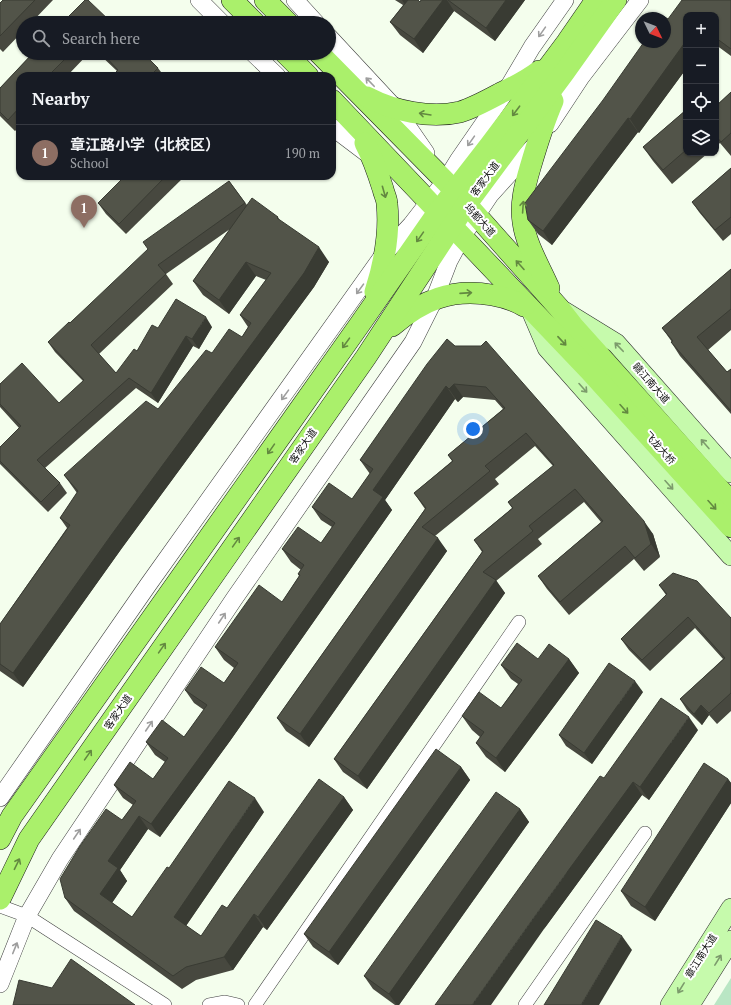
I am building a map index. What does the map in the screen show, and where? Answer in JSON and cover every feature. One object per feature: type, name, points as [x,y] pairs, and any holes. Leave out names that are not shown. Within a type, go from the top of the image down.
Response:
[{"type":"main road","points":[[232,0],[248,16]]},
{"type":"main road","points":[[265,0],[281,16]]},
{"type":"main road","name":"客家大道","points":[[0,899],[29,839],[366,357],[457,232],[458,194],[490,145],[567,42],[596,0]]},
{"type":"main road","name":"客家大道","points":[[0,839],[12,816],[360,324],[431,206],[458,194],[564,73],[616,0]]},
{"type":"main road","points":[[357,91],[372,99],[396,108],[434,115],[459,112],[477,105],[530,78],[544,67],[567,42]]},
{"type":"main road","points":[[292,60],[304,72]]},
{"type":"main road","name":"坞都大道","points":[[326,60],[458,194],[559,308],[595,364]]},
{"type":"main road","points":[[559,308],[526,237],[522,206],[525,186],[537,144],[564,73]]},
{"type":"main road","points":[[336,113],[352,122],[362,138],[373,159],[387,202],[388,220],[381,274],[372,300],[360,324]]},
{"type":"main road","points":[[336,113],[457,232],[531,310],[595,364]]},
{"type":"main road","points":[[366,357],[376,342],[393,326],[417,308],[449,294],[480,293],[504,297],[517,302],[531,310],[547,348],[731,556]]},
{"type":"main road","name":"赣江南大道","points":[[559,308],[616,343],[731,473]]},
{"type":"main road","name":"飞龙大桥","points":[[595,364],[731,502]]},
{"type":"main road","name":"飞龙大桥","points":[[595,364],[731,527]]},
{"type":"main road","name":"章江南大道","points":[[670,1005],[731,908]]},
{"type":"main road","name":"章江南大道","points":[[690,1005],[731,940]]},
{"type":"street","points":[[198,0],[215,16]]},
{"type":"street","points":[[295,0],[310,16]]},
{"type":"street","points":[[458,194],[459,159],[506,91],[532,47],[565,0]]},
{"type":"street","points":[[458,194],[490,195],[537,144],[581,77],[640,0]]},
{"type":"street","points":[[336,45],[396,108],[458,194]]},
{"type":"street","points":[[260,60],[273,72]]},
{"type":"street","points":[[0,798],[153,579],[384,254],[431,206],[410,192],[373,159]]},
{"type":"street","points":[[0,984],[28,916],[60,859],[234,599],[414,342],[434,300],[449,260],[457,232]]},
{"type":"street","points":[[255,1005],[519,622]]},
{"type":"street","points":[[525,1005],[645,833]]},
{"type":"street","points":[[0,906],[28,916],[165,1005]]},
{"type":"street","points":[[208,1005],[225,1002],[238,1005]]},
{"type":"green space","points":[[731,978],[731,1005],[714,1005]]},
{"type":"building","points":[[3,0],[35,0],[19,16],[16,16],[16,20],[0,36],[0,3]]},
{"type":"building","points":[[85,0],[88,0],[105,16],[69,16]]},
{"type":"building","points":[[408,0],[418,0],[420,2],[421,0],[443,0],[414,39],[390,22]]},
{"type":"building","points":[[448,0],[506,0],[486,28]]},
{"type":"building","points":[[682,0],[731,0],[731,49],[719,40],[719,12],[683,12],[683,45],[630,119],[628,118],[543,231],[528,220],[525,203],[603,100],[640,48],[671,48],[671,15]]},
{"type":"building","points":[[26,60],[64,60],[52,72],[16,72],[16,111],[8,120],[0,112],[0,88]]},
{"type":"building","points":[[109,60],[150,60],[158,68],[154,72],[116,72],[118,70]]},
{"type":"building","points":[[731,92],[731,133],[721,142],[719,140],[719,103]]},
{"type":"building","points":[[683,113],[683,153],[663,170],[643,147]]},
{"type":"building","points":[[731,168],[731,217],[715,230],[692,202]]},
{"type":"building","points":[[121,180],[162,180],[119,224],[98,203]]},
{"type":"building","points":[[229,181],[245,203],[158,265],[166,274],[91,345],[116,373],[134,349],[137,351],[152,325],[158,328],[176,299],[206,317],[192,339],[186,336],[151,393],[129,378],[37,460],[60,483],[41,502],[0,461],[0,447],[21,426],[0,404],[0,384],[22,363],[59,403],[84,380],[48,342],[148,249],[143,242]]},
{"type":"building","points":[[252,198],[278,217],[277,218],[319,247],[304,273],[112,534],[13,673],[0,664],[0,624],[70,525],[60,518],[78,491],[64,475],[146,401],[158,409],[206,350],[212,353],[229,329],[242,337],[251,323],[240,315],[271,273],[246,262],[219,300],[193,281]]},
{"type":"building","points":[[731,269],[731,309],[697,337],[727,372],[731,369],[731,411],[671,342],[673,341],[662,328]]},
{"type":"building","points":[[447,339],[455,346],[481,346],[486,341],[644,521],[651,544],[635,558],[625,546],[560,602],[538,576],[603,521],[575,489],[529,526],[533,531],[483,572],[496,580],[358,776],[334,759],[483,551],[474,540],[513,508],[508,502],[554,465],[526,433],[485,466],[490,471],[422,527],[438,538],[300,734],[277,718],[426,508],[414,493],[453,461],[448,455],[505,408],[486,387],[454,384],[449,389],[446,386],[373,490],[383,497],[221,728],[151,824],[139,816],[108,861],[118,868],[100,894],[132,917],[167,867],[169,868],[229,781],[255,798],[174,917],[201,936],[222,905],[227,908],[319,779],[344,797],[258,917],[254,914],[224,957],[186,967],[173,976],[65,898],[60,879],[80,846],[106,809],[122,820],[136,801],[114,785],[130,762],[153,779],[168,758],[146,742],[162,720],[184,737],[207,705],[185,690],[201,667],[224,683],[238,663],[215,647],[259,585],[282,602],[300,575],[298,574],[304,565],[282,549],[298,527],[321,543],[335,523],[312,507],[329,483],[352,499],[373,469],[360,460],[427,364]]},
{"type":"building","points":[[673,573],[697,581],[731,618],[731,693],[709,713],[701,705],[694,714],[680,699],[725,658],[688,617],[642,660],[621,639],[667,594],[659,585]]},
{"type":"building","points":[[517,643],[538,659],[549,644],[569,659],[496,758],[476,743],[484,732],[462,716],[479,692],[501,708],[522,680],[501,665]]},
{"type":"building","points":[[609,663],[635,681],[584,753],[559,735]]},
{"type":"building","points":[[661,698],[689,717],[640,787],[633,782],[472,1005],[435,1005],[600,776],[604,778]]},
{"type":"building","points":[[436,749],[461,767],[329,952],[304,934]]},
{"type":"building","points":[[704,763],[728,779],[645,907],[621,891]]},
{"type":"building","points":[[496,792],[520,809],[389,994],[364,976]]},
{"type":"building","points":[[596,920],[622,936],[581,1005],[544,1005]]},
{"type":"building","points":[[71,959],[135,1005],[13,1005],[19,980],[52,988]]},
{"type":"place","name":"章江路小学（北校区）","points":[[84,228]]}]
